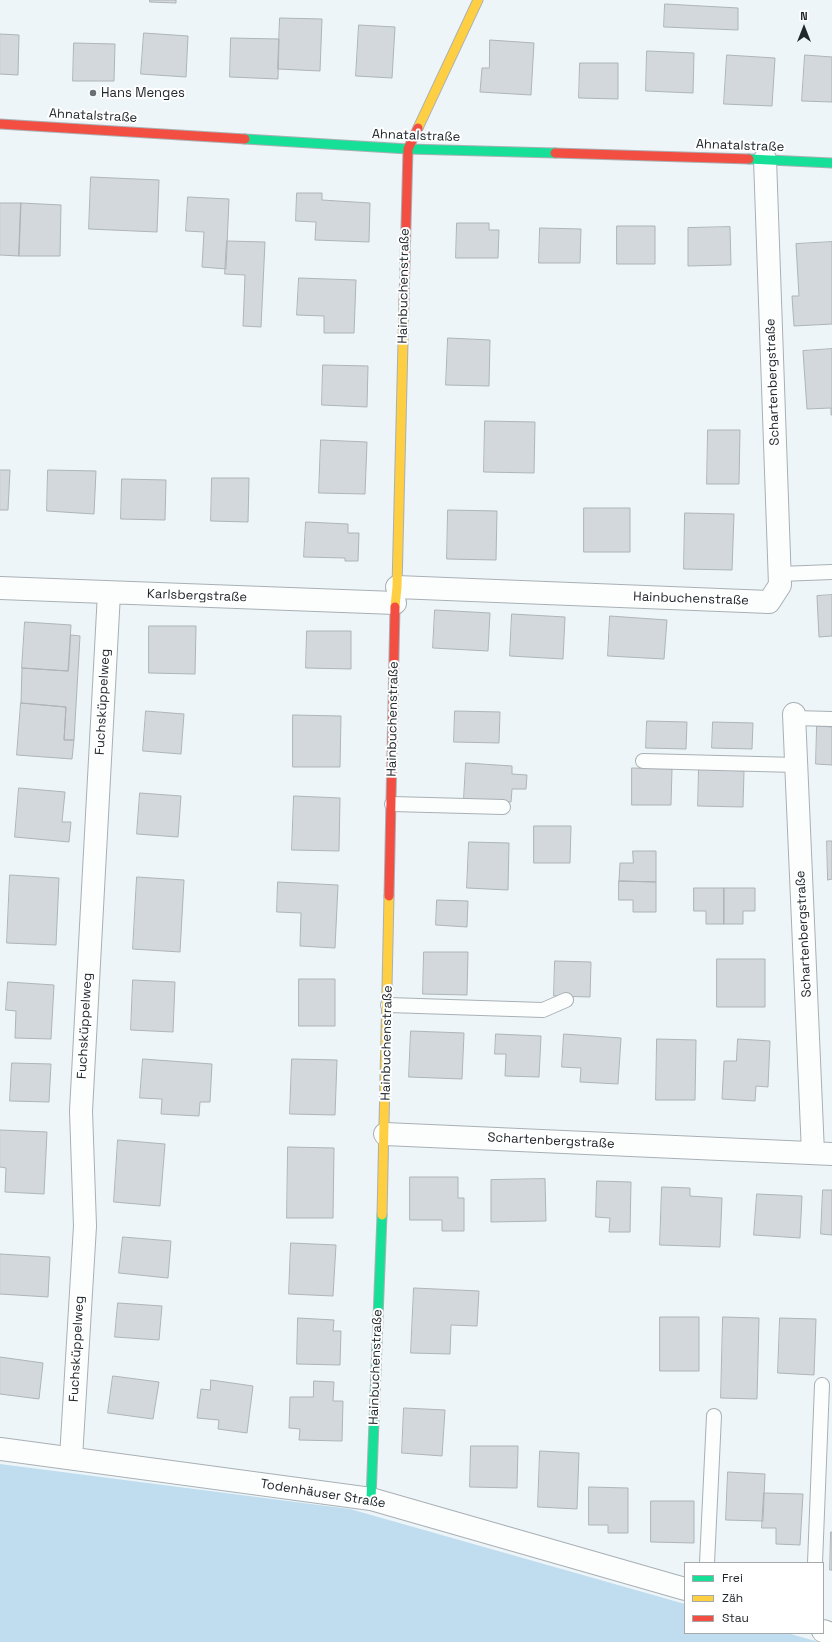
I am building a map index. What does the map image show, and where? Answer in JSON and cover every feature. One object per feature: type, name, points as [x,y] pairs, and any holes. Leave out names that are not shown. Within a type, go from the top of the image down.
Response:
[{"type":"street","name":"Hainbuchenstraße","points":[[371,1500],[385,1134],[396,595],[408,150],[478,0]]},
{"type":"street","name":"Ahnatalstraße","points":[[0,124],[408,150],[765,159],[832,163]]},
{"type":"street","name":"Schartenbergstraße","points":[[765,159],[780,574],[780,585],[769,602]]},
{"type":"street","name":"Karlsbergstraße","points":[[0,588],[109,593],[396,595]]},
{"type":"street","name":"Fuchsküppelweg","points":[[71,1458],[85,1226],[81,1111],[109,593]]},
{"type":"street","name":"Hainbuchenstraße","points":[[396,595],[769,602]]},
{"type":"street","name":"Schartenbergstraße","points":[[385,1134],[822,1153],[794,716]]},
{"type":"street","name":"Todenhäuser Straße","points":[[0,1449],[371,1500],[684,1589]]},
{"type":"lane","points":[[780,574],[832,572]]},
{"type":"lane","points":[[794,716],[832,719]]},
{"type":"lane","points":[[642,761],[796,765]]},
{"type":"lane","points":[[392,804],[503,807]]},
{"type":"lane","points":[[388,1005],[543,1010],[566,1000]]},
{"type":"lane","points":[[815,1562],[822,1384]]},
{"type":"lane","points":[[708,1562],[714,1416]]},
{"type":"shaded area","points":[[0,1464],[350,1509],[684,1604],[684,1634],[791,1634],[819,1642],[0,1642]]},
{"type":"building","points":[[150,0],[176,0],[176,3],[150,2]]},
{"type":"building","points":[[665,4],[738,8],[738,30],[664,27]]},
{"type":"building","points":[[280,18],[322,19],[320,71],[278,69]]},
{"type":"building","points":[[359,25],[395,27],[392,78],[356,76]]},
{"type":"building","points":[[144,33],[188,36],[186,77],[141,74]]},
{"type":"building","points":[[0,34],[19,35],[18,75],[0,74]]},
{"type":"building","points":[[231,38],[279,39],[278,79],[230,77]]},
{"type":"building","points":[[490,40],[534,43],[531,95],[480,92],[482,68],[489,68]]},
{"type":"building","points":[[74,43],[115,44],[114,81],[73,81]]},
{"type":"building","points":[[647,51],[694,53],[693,93],[646,91]]},
{"type":"building","points":[[727,55],[775,58],[772,106],[724,104]]},
{"type":"building","points":[[805,55],[832,57],[832,102],[802,101]]},
{"type":"building","points":[[580,63],[618,63],[618,99],[579,98]]},
{"type":"building","points":[[91,177],[159,180],[157,232],[89,229]]},
{"type":"building","points":[[297,193],[322,193],[322,200],[370,203],[369,242],[315,240],[316,222],[296,221]]},
{"type":"building","points":[[188,197],[229,199],[226,269],[202,267],[204,232],[186,231]]},
{"type":"building","points":[[0,203],[21,203],[19,256],[0,255]]},
{"type":"building","points":[[21,203],[61,205],[60,256],[19,256]]},
{"type":"building","points":[[457,223],[489,223],[489,230],[499,230],[498,258],[456,258]]},
{"type":"building","points":[[617,226],[655,226],[655,264],[617,264]]},
{"type":"building","points":[[730,227],[731,265],[688,266],[688,228]]},
{"type":"building","points":[[540,228],[581,229],[580,263],[539,263]]},
{"type":"building","points":[[227,241],[265,242],[261,327],[243,326],[245,275],[225,274]]},
{"type":"building","points":[[832,242],[832,324],[794,326],[792,296],[799,296],[796,244]]},
{"type":"building","points":[[299,278],[356,280],[354,333],[324,333],[324,316],[297,315]]},
{"type":"building","points":[[448,338],[490,340],[489,386],[446,385]]},
{"type":"building","points":[[832,349],[831,415],[831,408],[807,409],[803,351]]},
{"type":"building","points":[[323,365],[368,366],[367,407],[322,405]]},
{"type":"building","points":[[485,421],[535,422],[534,473],[484,472]]},
{"type":"building","points":[[708,430],[740,430],[739,484],[707,484]]},
{"type":"building","points":[[321,440],[367,442],[365,494],[319,493]]},
{"type":"building","points":[[0,470],[10,470],[8,510],[0,510]]},
{"type":"building","points":[[48,470],[96,471],[94,514],[47,511]]},
{"type":"building","points":[[212,478],[249,478],[248,522],[211,521]]},
{"type":"building","points":[[122,479],[166,480],[165,520],[121,519]]},
{"type":"building","points":[[584,508],[630,508],[630,552],[584,552]]},
{"type":"building","points":[[448,510],[497,511],[496,560],[447,559]]},
{"type":"building","points":[[685,513],[734,514],[732,570],[684,569]]},
{"type":"building","points":[[306,522],[348,524],[348,533],[359,533],[358,561],[345,561],[345,558],[304,557]]},
{"type":"building","points":[[832,595],[832,636],[819,637],[817,596]]},
{"type":"building","points":[[435,610],[490,613],[488,651],[433,648]]},
{"type":"building","points":[[512,614],[565,617],[563,659],[510,656]]},
{"type":"building","points":[[610,616],[667,620],[664,659],[608,656]]},
{"type":"building","points":[[25,622],[71,625],[68,671],[22,668]]},
{"type":"building","points":[[149,626],[196,626],[195,674],[149,673]]},
{"type":"building","points":[[307,631],[351,631],[351,669],[306,668]]},
{"type":"building","points":[[71,635],[80,636],[74,740],[64,740],[66,707],[21,703],[22,668],[68,671]]},
{"type":"building","points":[[21,703],[66,707],[64,740],[74,740],[72,759],[17,755]]},
{"type":"building","points":[[146,711],[184,714],[181,754],[143,751]]},
{"type":"building","points":[[455,711],[500,712],[499,743],[454,742]]},
{"type":"building","points":[[293,715],[341,716],[340,767],[293,767]]},
{"type":"building","points":[[647,721],[687,722],[686,749],[646,748]]},
{"type":"building","points":[[713,722],[753,723],[752,749],[712,748]]},
{"type":"building","points":[[817,726],[832,727],[832,765],[816,764]]},
{"type":"building","points":[[466,763],[512,766],[512,774],[527,775],[526,789],[512,789],[511,802],[464,799]]},
{"type":"building","points":[[632,768],[672,769],[671,805],[632,805]]},
{"type":"building","points":[[699,769],[744,771],[743,807],[698,806]]},
{"type":"building","points":[[19,788],[65,792],[62,822],[71,822],[69,842],[15,837]]},
{"type":"building","points":[[140,793],[181,796],[178,837],[137,834]]},
{"type":"building","points":[[294,796],[340,798],[339,851],[292,850]]},
{"type":"building","points":[[534,826],[571,826],[570,863],[534,863]]},
{"type":"building","points":[[827,841],[832,841],[832,879],[828,880]]},
{"type":"building","points":[[469,842],[509,843],[508,890],[467,888]]},
{"type":"building","points":[[633,851],[656,851],[656,882],[619,881],[620,863],[633,863]]},
{"type":"building","points":[[10,875],[59,878],[56,945],[7,943]]},
{"type":"building","points":[[137,877],[184,880],[180,952],[133,949]]},
{"type":"building","points":[[619,881],[656,882],[656,912],[633,912],[633,900],[619,900]]},
{"type":"building","points":[[278,882],[338,885],[335,948],[300,946],[301,913],[277,912]]},
{"type":"building","points":[[694,888],[724,888],[724,924],[706,924],[706,911],[694,911]]},
{"type":"building","points":[[724,888],[755,888],[755,911],[743,911],[743,924],[724,924]]},
{"type":"building","points":[[437,900],[468,901],[467,927],[436,925]]},
{"type":"building","points":[[424,952],[468,952],[467,995],[423,994]]},
{"type":"building","points":[[717,959],[765,959],[765,1007],[717,1007]]},
{"type":"building","points":[[555,961],[591,962],[590,997],[554,996]]},
{"type":"building","points":[[299,979],[335,979],[335,1026],[299,1026]]},
{"type":"building","points":[[133,980],[175,982],[173,1032],[131,1030]]},
{"type":"building","points":[[8,982],[54,985],[51,1039],[15,1038],[16,1011],[6,1010]]},
{"type":"building","points":[[411,1031],[464,1033],[462,1079],[409,1077]]},
{"type":"building","points":[[496,1034],[541,1036],[539,1077],[505,1076],[506,1054],[495,1054]]},
{"type":"building","points":[[564,1034],[621,1038],[618,1084],[580,1082],[581,1068],[562,1067]]},
{"type":"building","points":[[657,1039],[696,1040],[695,1100],[656,1100]]},
{"type":"building","points":[[738,1039],[770,1041],[768,1087],[756,1086],[755,1101],[722,1099],[724,1061],[736,1061]]},
{"type":"building","points":[[143,1059],[212,1064],[210,1102],[200,1102],[199,1116],[161,1114],[162,1099],[140,1098]]},
{"type":"building","points":[[292,1059],[337,1060],[335,1115],[290,1114]]},
{"type":"building","points":[[12,1063],[51,1064],[49,1102],[10,1101]]},
{"type":"building","points":[[0,1130],[47,1132],[44,1194],[5,1192],[6,1168],[0,1167]]},
{"type":"building","points":[[118,1140],[165,1144],[160,1206],[114,1202]]},
{"type":"building","points":[[288,1147],[334,1148],[333,1218],[287,1218]]},
{"type":"building","points":[[410,1177],[458,1177],[458,1198],[464,1198],[464,1231],[442,1231],[442,1220],[410,1220]]},
{"type":"building","points":[[545,1179],[546,1221],[491,1222],[491,1180]]},
{"type":"building","points":[[597,1181],[631,1182],[630,1232],[609,1232],[610,1218],[596,1217]]},
{"type":"building","points":[[662,1187],[690,1188],[690,1196],[722,1198],[720,1247],[660,1245]]},
{"type":"building","points":[[823,1190],[832,1190],[832,1235],[821,1234]]},
{"type":"building","points":[[757,1194],[802,1196],[800,1238],[754,1235]]},
{"type":"building","points":[[123,1237],[171,1241],[168,1278],[119,1273]]},
{"type":"building","points":[[291,1243],[336,1245],[333,1296],[289,1294]]},
{"type":"building","points":[[0,1254],[50,1257],[48,1297],[0,1294]]},
{"type":"building","points":[[414,1288],[479,1291],[477,1326],[451,1325],[450,1354],[411,1353]]},
{"type":"building","points":[[118,1303],[162,1306],[159,1340],[115,1337]]},
{"type":"building","points":[[660,1317],[699,1317],[699,1371],[660,1371]]},
{"type":"building","points":[[723,1317],[759,1318],[757,1399],[721,1398]]},
{"type":"building","points":[[298,1318],[334,1320],[333,1331],[341,1331],[340,1365],[297,1364]]},
{"type":"building","points":[[780,1318],[816,1319],[814,1375],[778,1373]]},
{"type":"building","points":[[0,1357],[43,1363],[39,1399],[0,1394]]},
{"type":"building","points":[[113,1376],[159,1382],[153,1419],[108,1413]]},
{"type":"building","points":[[211,1380],[253,1386],[247,1433],[218,1429],[219,1420],[197,1418],[201,1389],[210,1390]]},
{"type":"building","points":[[314,1381],[334,1382],[333,1401],[343,1401],[342,1441],[299,1440],[300,1429],[289,1428],[290,1397],[313,1397]]},
{"type":"building","points":[[404,1408],[445,1410],[442,1456],[402,1453]]},
{"type":"building","points":[[471,1446],[518,1446],[517,1488],[470,1487]]},
{"type":"building","points":[[540,1451],[579,1453],[577,1509],[538,1507]]},
{"type":"building","points":[[728,1472],[765,1474],[763,1521],[726,1520]]},
{"type":"building","points":[[589,1487],[628,1488],[628,1533],[608,1533],[608,1525],[589,1525]]},
{"type":"building","points":[[764,1493],[803,1494],[800,1545],[776,1544],[776,1528],[762,1528]]},
{"type":"building","points":[[651,1501],[694,1501],[694,1543],[651,1542]]},
{"type":"building","points":[[831,1532],[832,1570],[830,1570]]},
{"type":"traffic: fast","points":[[245,139],[408,149],[555,153]]},
{"type":"traffic: fast","points":[[749,159],[832,163]]},
{"type":"traffic: fast","points":[[371,1499],[382,1215]]},
{"type":"traffic: slow","points":[[418,128],[478,0]]},
{"type":"traffic: slow","points":[[395,607],[397,587],[404,301]]},
{"type":"traffic: slow","points":[[382,1215],[389,896]]},
{"type":"traffic: jam","points":[[0,124],[245,139]]},
{"type":"traffic: jam","points":[[404,301],[408,149],[418,128]]},
{"type":"traffic: jam","points":[[555,153],[749,159]]},
{"type":"traffic: jam","points":[[389,896],[395,607]]},
{"type":"place","name":"Hans Menges","points":[[93,93]]}]
